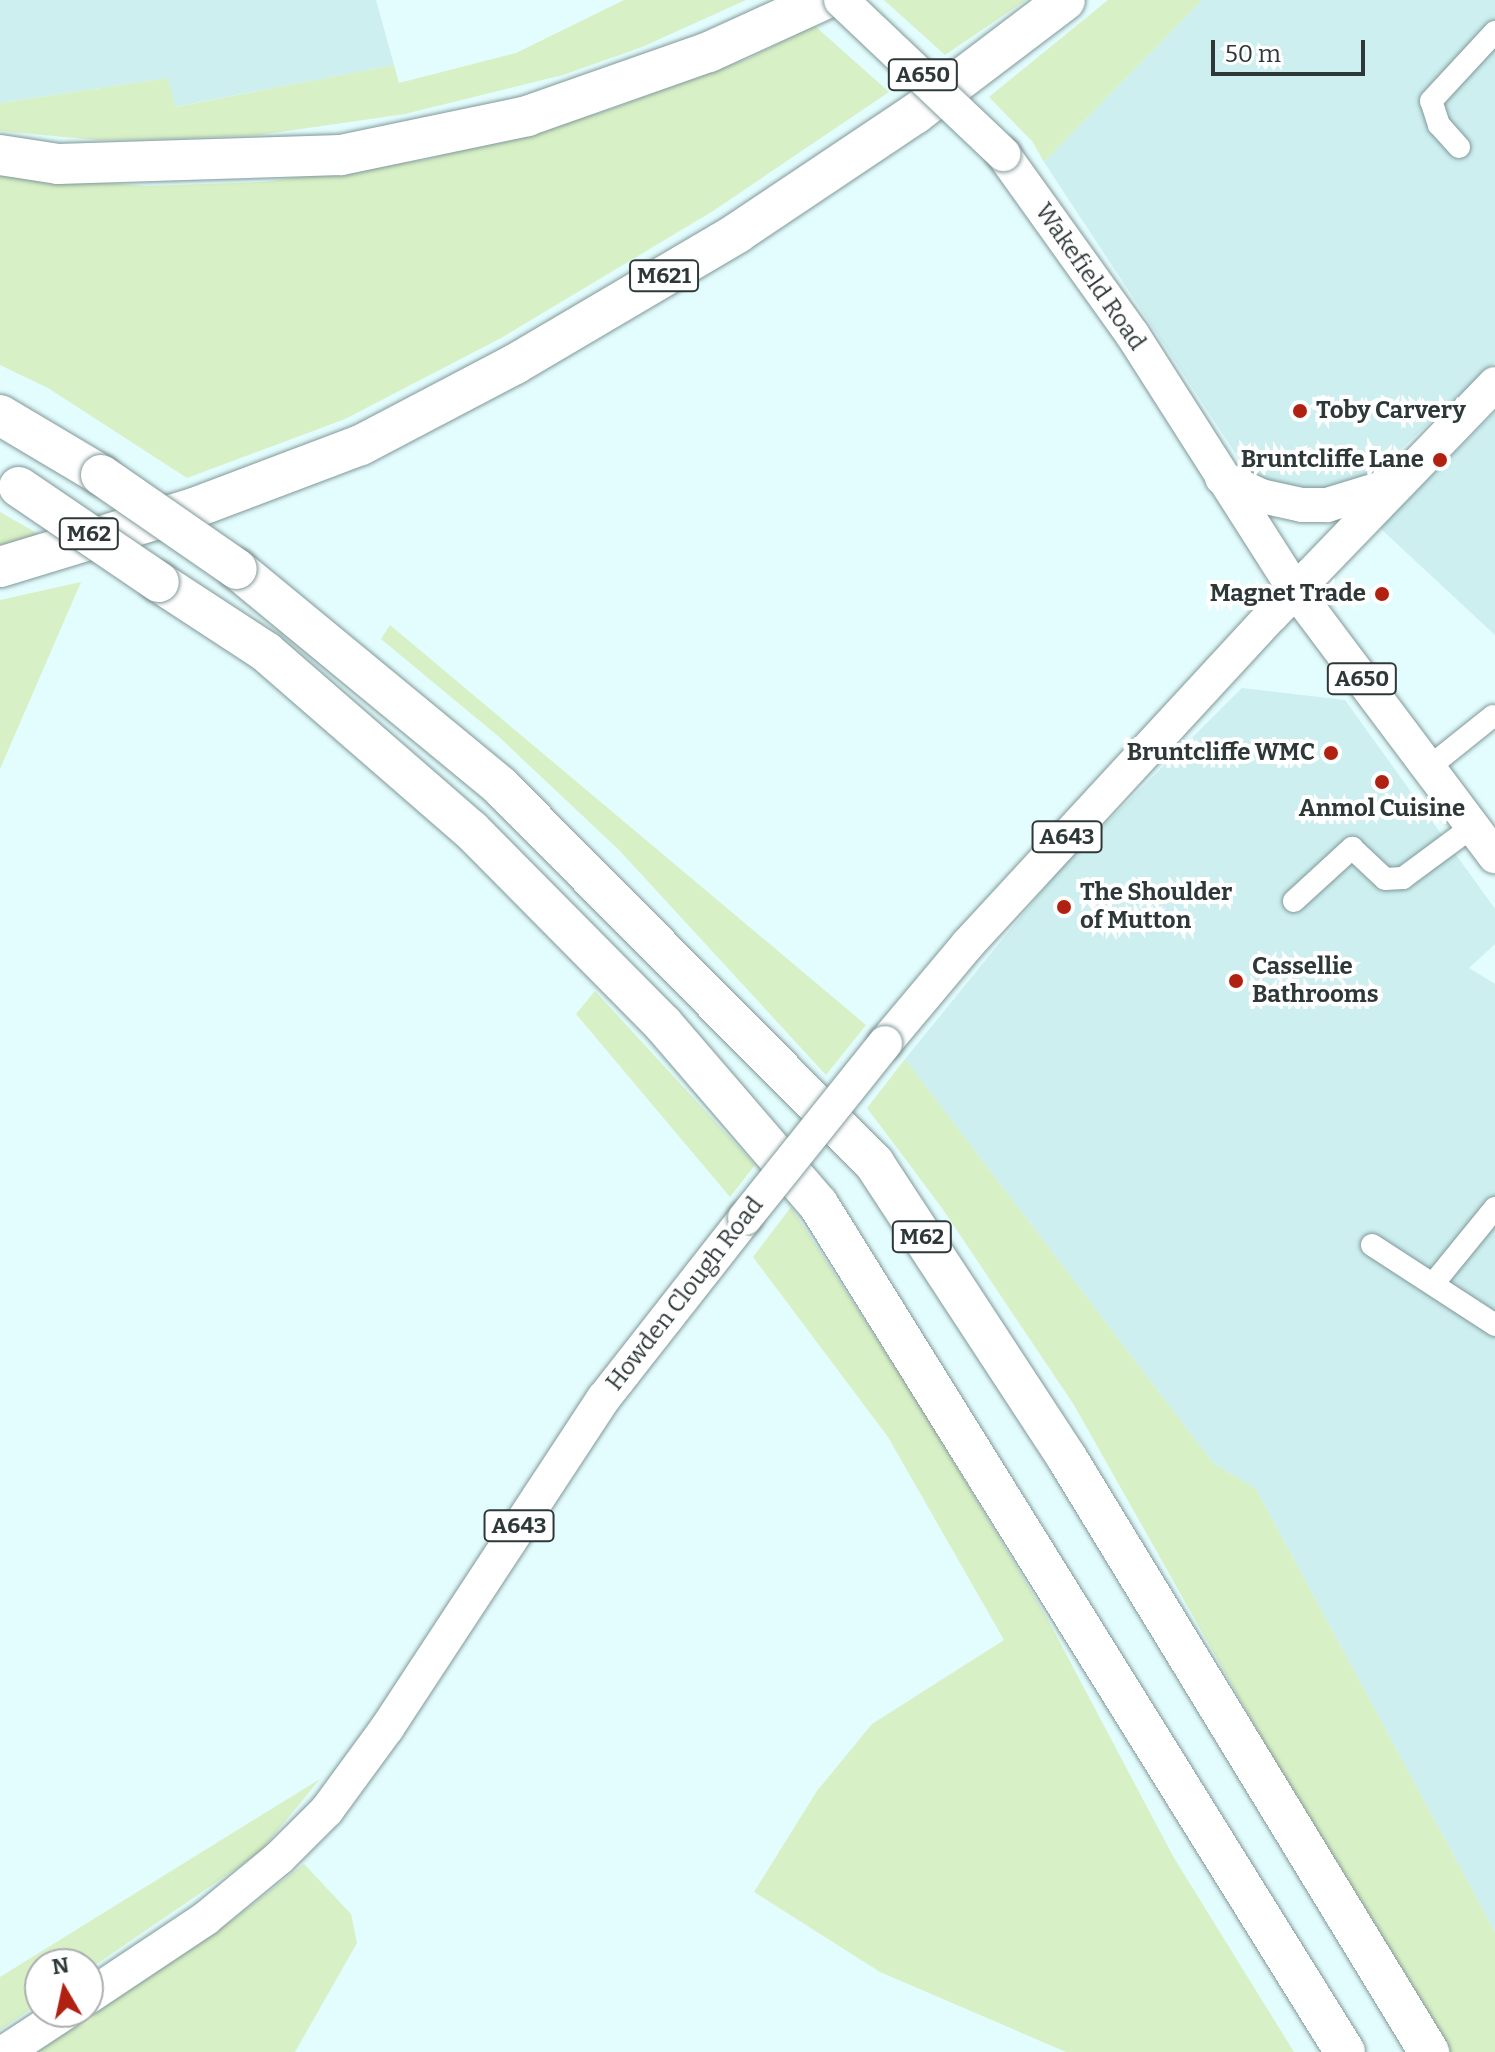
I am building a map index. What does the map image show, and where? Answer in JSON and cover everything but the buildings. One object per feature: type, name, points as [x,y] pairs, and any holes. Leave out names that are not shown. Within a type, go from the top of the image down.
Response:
[{"type":"highway","points":[[0,155],[58,164],[341,155],[527,116],[709,52],[823,0]]},
{"type":"highway","name":"M621","points":[[0,567],[194,508],[361,445],[445,401],[737,233],[915,114],[1065,0]]},
{"type":"highway","name":"M62","points":[[0,415],[101,475],[237,569],[501,787],[874,1163],[1067,1458],[1429,2052]]},
{"type":"highway","name":"M62","points":[[9,481],[266,652],[471,830],[663,1024],[818,1204],[1345,2052]]},
{"type":"main road","name":"Wakefield Road","points":[[841,0],[1003,154],[1132,334],[1295,590]]},
{"type":"main road","name":"A643","points":[[1295,590],[1495,384]]},
{"type":"main road","points":[[1222,477],[1261,496],[1302,505],[1349,500],[1396,483]]},
{"type":"main road","name":"A650","points":[[1295,590],[1495,856]]},
{"type":"main road","name":"Howden Clough Road","points":[[104,1986],[205,1919],[279,1858],[327,1810],[387,1728],[604,1398],[745,1218],[968,944],[1295,590]]},
{"type":"main road","points":[[5,2052],[42,2028]]},
{"type":"street","points":[[1459,147],[1439,125],[1431,101],[1495,32]]},
{"type":"street","points":[[1428,768],[1493,716]]},
{"type":"street","points":[[1294,901],[1352,848],[1385,879],[1403,878],[1472,827]]},
{"type":"street","points":[[1433,1284],[1495,1208]]},
{"type":"street","points":[[1372,1245],[1495,1325]]},
{"type":"shaded area","points":[[0,0],[376,0],[394,65],[174,107],[168,78],[0,103]]},
{"type":"shaded area","points":[[1202,0],[1495,0],[1495,362],[1385,464],[1345,489],[1287,491],[1247,471],[1044,162]]},
{"type":"shaded area","points":[[1495,412],[1495,635],[1380,528]]},
{"type":"shaded area","points":[[1242,688],[1345,700],[1495,909],[1495,944],[1469,968],[1495,984],[1495,1932],[1256,1489],[1213,1463],[905,1059],[1058,871]]},
{"type":"green space","points":[[624,0],[746,0],[642,47],[563,75],[405,114],[259,135],[167,139],[97,140],[0,131],[0,103],[168,78],[175,107],[394,65],[399,83],[516,53]]},
{"type":"green space","points":[[884,0],[1026,0],[945,55]]},
{"type":"green space","points":[[1108,0],[1202,0],[1044,162],[1032,141],[989,97]]},
{"type":"green space","points":[[815,26],[889,92],[713,211],[501,338],[345,419],[187,478],[48,388],[0,365],[0,175],[147,186],[263,182],[424,160],[600,113],[747,59]]},
{"type":"green space","points":[[0,512],[49,540],[0,552]]},
{"type":"green space","points":[[81,582],[0,769],[0,600]]},
{"type":"green space","points":[[390,625],[866,1025],[826,1075],[619,850],[498,736],[381,639]]},
{"type":"green space","points":[[595,991],[755,1165],[730,1197],[576,1014]]},
{"type":"green space","points":[[905,1059],[1213,1463],[1256,1489],[1495,1932],[1495,2052],[1447,2052],[1351,1896],[1074,1405],[942,1208],[867,1108]]},
{"type":"green space","points":[[791,1207],[923,1410],[1047,1618],[1174,1858],[1294,2052],[1066,2052],[880,1972],[754,1892],[817,1791],[872,1724],[1004,1640],[888,1437],[753,1257]]},
{"type":"green space","points":[[320,1779],[259,1853],[104,1959],[104,1948],[47,1948]]},
{"type":"green space","points":[[304,1864],[351,1914],[357,1943],[295,2052],[36,2052],[72,2028],[104,2028],[104,2006],[227,1924]]},
{"type":"green space","points":[[24,1962],[24,2014],[0,2030],[0,1977]]},
{"type":"place","name":"Toby Carvery","points":[[1300,411]]},
{"type":"place","name":"Bruntcliffe Lane","points":[[1440,460]]},
{"type":"place","name":"Magnet Trade","points":[[1382,594]]},
{"type":"place","name":"Bruntcliffe WMC","points":[[1331,753]]},
{"type":"place","name":"Anmol Cuisine","points":[[1382,782]]},
{"type":"place","name":"The Shoulder of Mutton","points":[[1064,907]]},
{"type":"place","name":"Cassellie Bathrooms","points":[[1236,981]]}]
